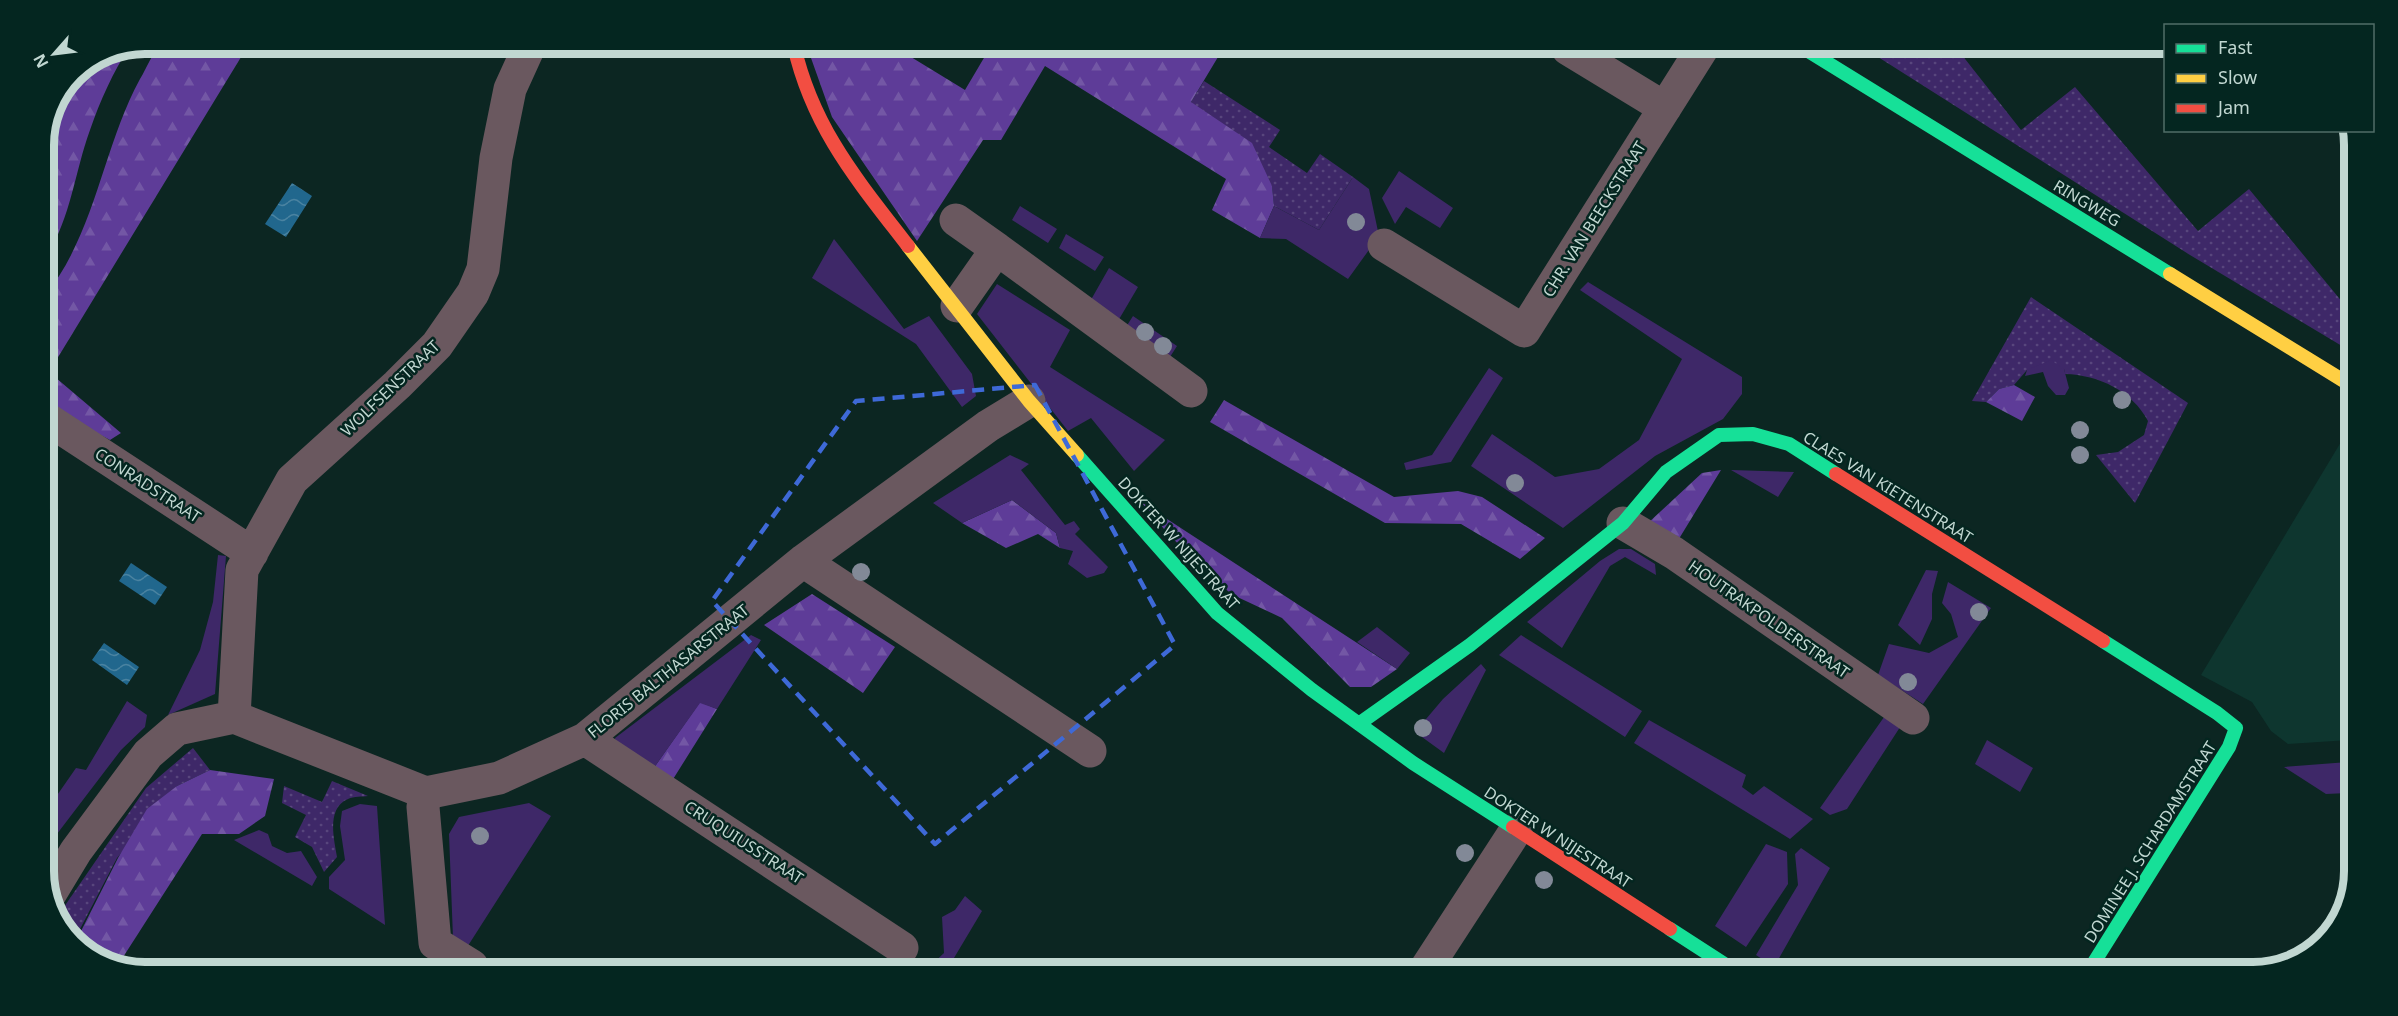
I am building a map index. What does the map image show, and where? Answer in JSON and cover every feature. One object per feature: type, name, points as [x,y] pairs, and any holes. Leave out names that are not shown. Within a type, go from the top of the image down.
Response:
[{"type":"street","name":"WOLFSENSTRAAT","points":[[234,717],[242,570],[292,480],[398,385],[437,345],[473,293],[483,270],[496,158],[510,88],[526,54]]},
{"type":"street","name":"DOKTER W NIJESTRAAT","points":[[796,54],[813,109],[872,205],[889,221],[1029,401],[1217,612],[1312,690],[1413,763],[1722,962]]},
{"type":"street","points":[[1576,54],[1665,108]]},
{"type":"street","name":"CHR. VAN BEECKSTRAAT","points":[[1384,245],[1524,331],[1699,54]]},
{"type":"street","name":"RINGWEG","points":[[1812,54],[2344,381]]},
{"type":"street","points":[[956,220],[1191,391]]},
{"type":"street","points":[[957,306],[997,249]]},
{"type":"street","name":"FLORIS BALTHASARSTRAAT","points":[[426,793],[499,778],[585,739],[803,561],[988,426],[1029,401]]},
{"type":"street","name":"CONRADSTRAAT","points":[[54,424],[252,554]]},
{"type":"street","name":"CLAES VAN KIETENSTRAAT","points":[[1360,723],[1470,645],[1623,524],[1666,471],[1719,435],[1753,434],[1789,444],[2217,713],[2236,728]]},
{"type":"street","name":"HOUTRAKPOLDERSTRAAT","points":[[1623,524],[1674,553],[1913,718]]},
{"type":"street","points":[[803,561],[1090,752]]},
{"type":"street","points":[[55,885],[76,851],[148,754],[177,729],[234,717],[426,793],[423,807],[435,943],[466,962]]},
{"type":"street","name":"DOMINEE J. SCHARDAMSTRAAT","points":[[2094,962],[2229,747],[2236,728]]},
{"type":"street","name":"CRUQUIUSSTRAAT","points":[[585,739],[902,948]]},
{"type":"street","points":[[1430,962],[1516,830]]},
{"type":"highlighted area","points":[[1035,385],[1175,645],[935,844],[712,601],[856,401]]},
{"type":"shaded area","points":[[1873,54],[1961,54],[2021,130],[2075,87],[2198,231],[2249,189],[2344,304],[2344,347],[2190,255]]},
{"type":"shaded area","points":[[1204,81],[1280,130],[1269,147],[1307,173],[1320,154],[1353,177],[1319,230],[1274,206],[1272,186],[1191,102]]},
{"type":"shaded area","points":[[1399,171],[1453,208],[1440,228],[1406,207],[1395,224],[1382,198]]},
{"type":"shaded area","points":[[1353,177],[1369,189],[1379,236],[1348,279],[1286,239],[1260,238],[1274,206],[1319,230]]},
{"type":"shaded area","points":[[1020,206],[1057,229],[1048,243],[1012,220]]},
{"type":"shaded area","points":[[1066,234],[1104,257],[1095,271],[1059,248]]},
{"type":"shaded area","points":[[834,239],[904,329],[929,316],[972,374],[976,396],[962,407],[916,344],[812,278]]},
{"type":"shaded area","points":[[1109,268],[1138,287],[1118,321],[1088,305]]},
{"type":"shaded area","points":[[1588,282],[1742,377],[1742,394],[1723,419],[1655,456],[1563,528],[1471,466],[1492,434],[1555,477],[1599,469],[1639,440],[1682,359],[1580,290]]},
{"type":"shaded area","points":[[997,284],[1070,330],[1050,367],[1165,440],[1134,471],[1091,418],[1068,431],[977,314]]},
{"type":"shaded area","points":[[2031,297],[2188,403],[2135,503],[2096,455],[2118,452],[2144,435],[2148,421],[2141,410],[2124,393],[2102,381],[2065,374],[2064,369],[2027,370],[2014,385],[1999,389],[1986,402],[1972,401]]},
{"type":"shaded area","points":[[1133,316],[1177,346],[1170,357],[1126,327]]},
{"type":"shaded area","points":[[2051,360],[2064,369],[2069,388],[2065,395],[2056,395],[2048,386],[2043,372],[2025,376],[2027,370]]},
{"type":"shaded area","points":[[1489,368],[1503,378],[1451,462],[1406,470],[1404,463],[1432,455]]},
{"type":"shaded area","points":[[2344,437],[2344,740],[2288,744],[2271,731],[2252,702],[2201,675]]},
{"type":"shaded area","points":[[1010,455],[1029,464],[1021,470],[1065,525],[1074,521],[1080,529],[1075,534],[1108,567],[1104,573],[1087,578],[1068,564],[1073,551],[1060,548],[1056,533],[1012,500],[962,523],[933,503]]},
{"type":"shaded area","points":[[1731,470],[1794,472],[1778,497]]},
{"type":"shaded area","points":[[1619,549],[1631,549],[1655,564],[1656,575],[1625,557],[1610,566],[1562,648],[1527,622],[1600,561]]},
{"type":"shaded area","points":[[218,555],[226,556],[215,694],[168,715],[200,650],[213,602]]},
{"type":"shaded area","points":[[1926,570],[1938,571],[1932,594],[1932,619],[1920,645],[1898,625]]},
{"type":"shaded area","points":[[1948,582],[1991,608],[1923,704],[1878,675],[1889,644],[1929,653],[1958,637],[1951,614],[1942,603]]},
{"type":"shaded area","points":[[1377,627],[1410,653],[1397,669],[1357,642]]},
{"type":"shaded area","points":[[751,635],[761,640],[717,709],[700,703],[651,772],[617,750],[615,738]]},
{"type":"shaded area","points":[[1521,635],[1642,711],[1625,737],[1499,655]]},
{"type":"shaded area","points":[[1481,664],[1486,670],[1444,753],[1415,732],[1443,699]]},
{"type":"shaded area","points":[[127,701],[147,715],[145,727],[121,750],[54,838],[54,800],[76,768],[86,770]]},
{"type":"shaded area","points":[[1889,710],[1904,721],[1847,809],[1830,815],[1820,808]]},
{"type":"shaded area","points":[[1649,720],[1746,775],[1742,787],[1753,795],[1764,786],[1813,819],[1790,839],[1634,743]]},
{"type":"shaded area","points":[[1987,740],[2033,768],[2020,792],[1975,764]]},
{"type":"shaded area","points":[[193,748],[210,770],[177,786],[117,858],[79,931],[77,931],[63,910],[146,788]]},
{"type":"shaded area","points":[[2344,762],[2344,793],[2326,794],[2284,767]]},
{"type":"shaded area","points":[[332,781],[368,796],[348,799],[337,809],[333,825],[337,857],[324,872],[312,847],[295,837],[306,815],[282,803],[284,786],[322,802]]},
{"type":"shaded area","points":[[529,803],[551,816],[464,952],[453,938],[449,834],[459,817]]},
{"type":"shaded area","points":[[360,804],[377,806],[385,925],[329,889],[329,877],[345,860],[340,826],[342,811]]},
{"type":"shaded area","points":[[259,830],[268,834],[272,846],[287,853],[301,851],[317,877],[312,886],[234,840]]},
{"type":"shaded area","points":[[1766,844],[1787,852],[1788,884],[1746,947],[1715,926]]},
{"type":"shaded area","points":[[1801,848],[1830,868],[1777,962],[1766,962],[1756,955],[1798,885],[1795,854]]},
{"type":"shaded area","points":[[965,896],[982,911],[952,962],[934,962],[944,953],[942,917],[955,910]]},
{"type":"green space","points":[[153,54],[243,54],[54,364],[54,282],[76,246],[127,106]]},
{"type":"green space","points":[[817,54],[906,54],[965,90],[986,54],[1220,54],[1191,102],[1252,143],[1272,186],[1274,206],[1260,238],[1212,210],[1226,179],[1045,66],[1001,140],[983,140],[917,241],[832,117],[811,58]]},
{"type":"green space","points":[[124,57],[98,108],[66,213],[54,243],[54,139],[61,110],[69,94],[78,84],[84,84],[84,78],[94,69]]},
{"type":"green space","points":[[54,376],[121,433],[110,440],[54,410]]},
{"type":"green space","points":[[2014,385],[2035,397],[2022,421],[1986,402],[1999,389]]},
{"type":"green space","points":[[1224,400],[1394,497],[1458,491],[1482,497],[1545,538],[1520,559],[1461,524],[1385,523],[1210,422]]},
{"type":"green space","points":[[1721,470],[1677,542],[1647,524],[1702,473]]},
{"type":"green space","points":[[1012,500],[1056,533],[1060,548],[1038,534],[1006,548],[962,523]]},
{"type":"green space","points":[[1141,502],[1397,669],[1371,687],[1350,687],[1282,618],[1231,594],[1170,536]]},
{"type":"green space","points":[[812,594],[895,647],[863,693],[764,625]]},
{"type":"green space","points":[[700,702],[717,709],[670,784],[651,772]]},
{"type":"green space","points":[[210,770],[274,779],[265,816],[239,834],[202,834],[122,959],[110,955],[99,950],[80,934],[118,858],[147,809],[177,786]]},
{"type":"water","points":[[292,183],[312,196],[286,237],[265,224]]},
{"type":"water","points":[[131,563],[167,587],[155,605],[119,581]]},
{"type":"water","points":[[104,643],[139,667],[127,685],[92,660]]},
{"type":"traffic: fast","points":[[1813,54],[2170,274]]},
{"type":"traffic: fast","points":[[1360,723],[1470,645],[1623,523],[1666,472],[1719,435],[1753,434],[1789,444],[1836,474]]},
{"type":"traffic: fast","points":[[1077,455],[1217,613],[1312,690],[1413,763],[1513,827]]},
{"type":"traffic: fast","points":[[2094,962],[2229,747],[2236,728],[2217,713],[2103,641]]},
{"type":"traffic: fast","points":[[1670,929],[1721,962]]},
{"type":"traffic: slow","points":[[908,246],[1029,401],[1077,455]]},
{"type":"traffic: slow","points":[[2170,274],[2344,381]]},
{"type":"traffic: jam","points":[[796,54],[802,76],[825,129],[855,176],[908,246]]},
{"type":"traffic: jam","points":[[1836,474],[2103,641]]},
{"type":"traffic: jam","points":[[1513,827],[1670,929]]}]
